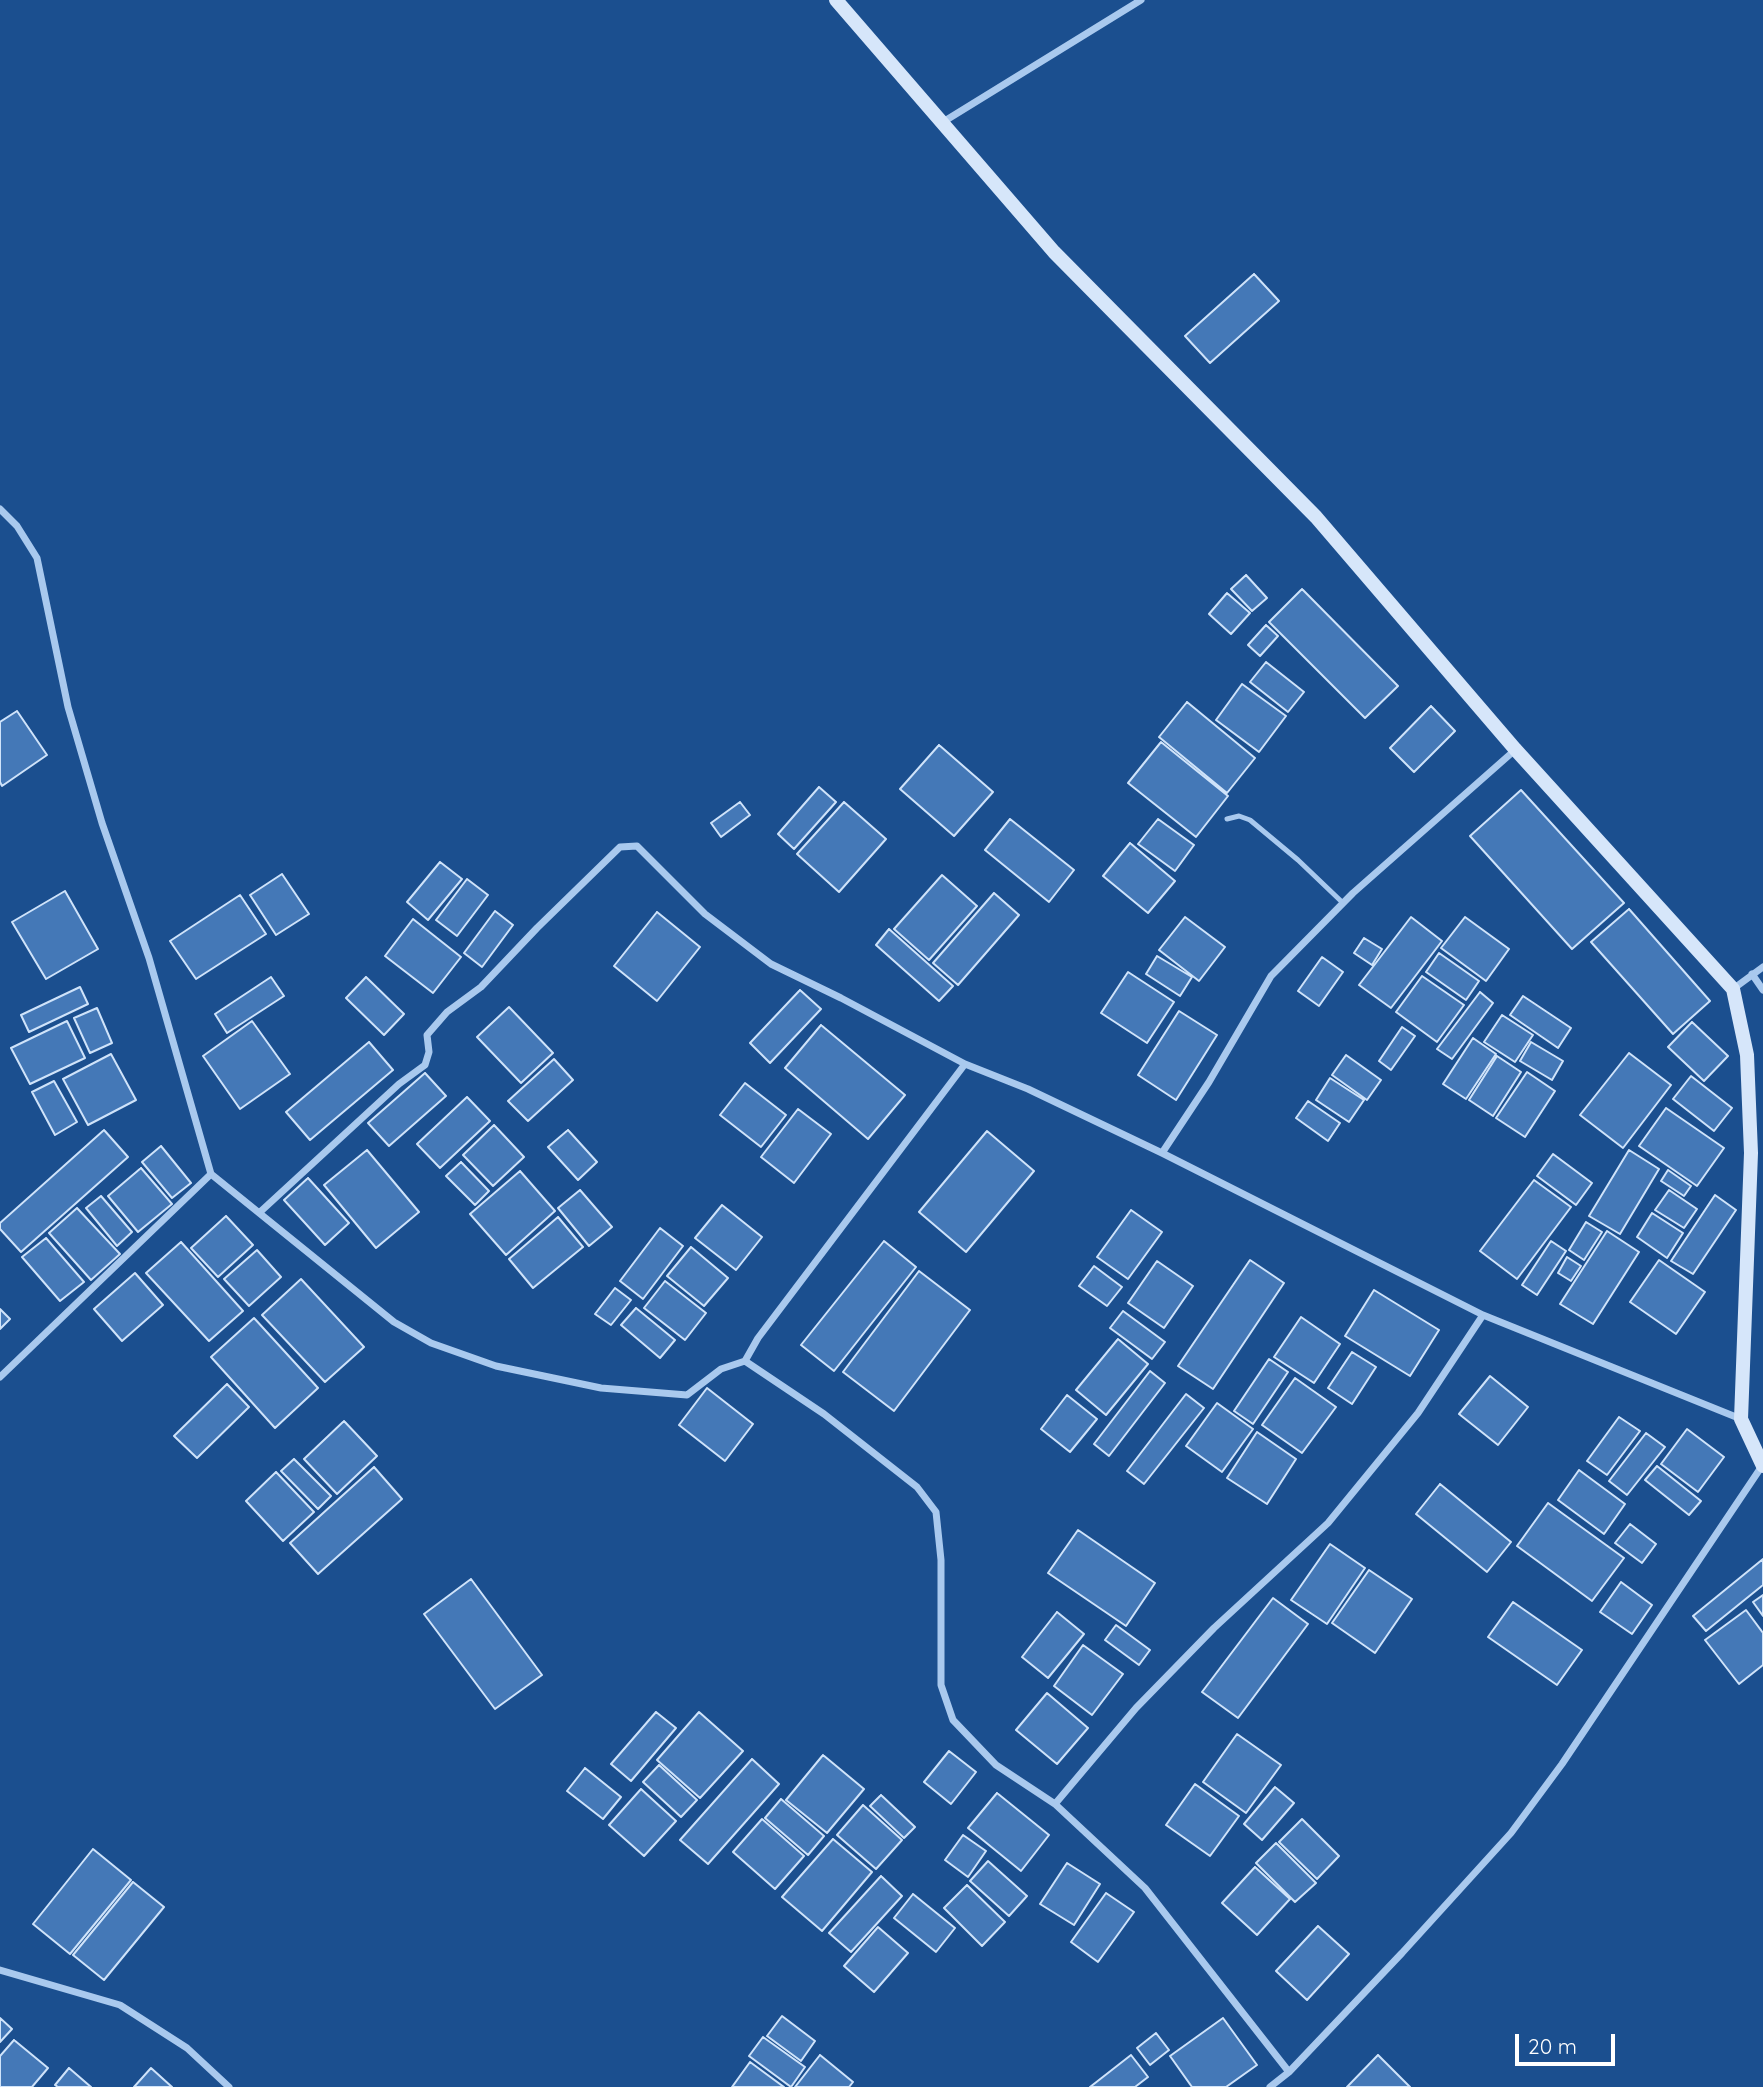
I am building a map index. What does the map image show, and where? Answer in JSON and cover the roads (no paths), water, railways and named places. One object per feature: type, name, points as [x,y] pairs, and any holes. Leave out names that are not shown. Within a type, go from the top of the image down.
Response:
[{"type":"street","points":[[836,0],[1054,252],[1316,517],[1515,749],[1733,989],[1746,1055],[1751,1153],[1741,1419],[1763,1465],[1562,1765],[1511,1833],[1402,1953],[1289,2072],[1270,2087]]},
{"type":"street","points":[[943,122],[1141,0]]},
{"type":"street","points":[[0,509],[17,526],[37,558],[68,707],[102,822],[149,958],[211,1174],[394,1322],[430,1343],[496,1366],[601,1388],[687,1395],[721,1369],[745,1361],[758,1338],[965,1064]]},
{"type":"street","points":[[1162,1153],[1209,1082],[1271,976],[1343,903],[1515,749]]},
{"type":"street","points":[[259,1213],[399,1084],[425,1065],[429,1052],[427,1035],[447,1012],[481,987],[621,846],[637,846],[705,914],[771,964],[965,1064],[1028,1089],[1162,1153],[1483,1315],[1741,1419]]},
{"type":"street","points":[[1733,989],[1763,967]]},
{"type":"street","points":[[1752,974],[1763,990]]},
{"type":"street","points":[[0,1377],[211,1174]]},
{"type":"street","points":[[1055,1804],[1146,1698],[1214,1628],[1328,1523],[1418,1413],[1483,1315]]},
{"type":"street","points":[[745,1361],[824,1414],[917,1486],[936,1512],[941,1560],[941,1685],[953,1720],[996,1765],[1055,1804],[1145,1888],[1289,2072]]},
{"type":"street","points":[[0,1970],[120,2005],[187,2048],[229,2087]]},
{"type":"lane","points":[[1227,819],[1239,816],[1250,820],[1298,860],[1343,903]]}]
